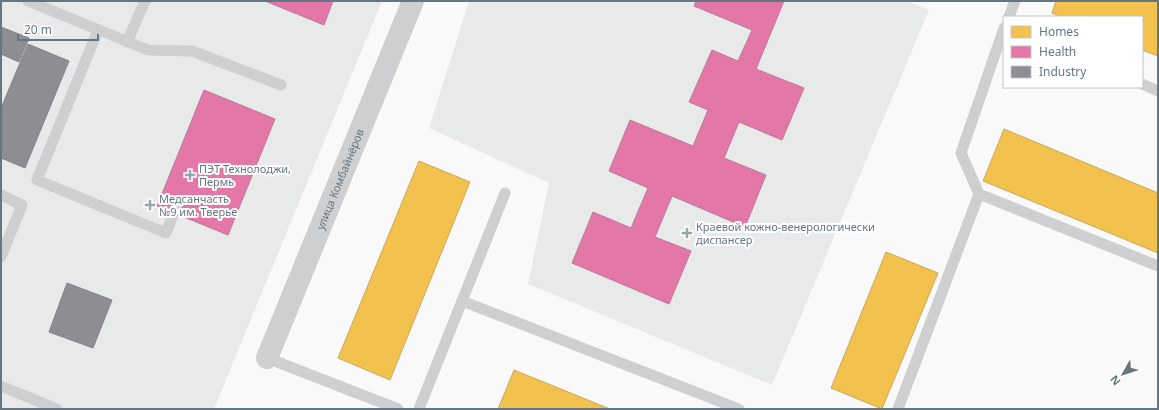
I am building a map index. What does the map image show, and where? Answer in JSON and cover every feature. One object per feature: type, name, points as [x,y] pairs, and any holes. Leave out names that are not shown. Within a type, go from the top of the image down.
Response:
[{"type":"street","name":"улица Комбайнёров","points":[[267,358],[413,1]]},
{"type":"lane","points":[[28,1],[148,50],[192,51],[281,85]]},
{"type":"lane","points":[[127,42],[145,1]]},
{"type":"lane","points":[[1009,16],[1015,1]]},
{"type":"lane","points":[[98,30],[37,180],[166,233],[176,206]]},
{"type":"lane","points":[[898,409],[979,194],[961,153],[1003,32]]},
{"type":"lane","points":[[1143,84],[1158,91]]},
{"type":"lane","points":[[419,409],[505,193]]},
{"type":"lane","points":[[979,194],[1158,266]]},
{"type":"lane","points":[[1,195],[22,205],[1,257]]},
{"type":"lane","points":[[462,301],[739,409]]},
{"type":"lane","points":[[267,358],[398,409]]},
{"type":"lane","points":[[1,386],[57,409]]},
{"type":"shaded area","name":"Медсанчасть №9 им. Тверье","points":[[1,1],[382,1],[214,409],[1,409]]},
{"type":"shaded area","name":"Краевой кожно-венерологически диспансер","points":[[469,1],[907,1],[929,10],[772,385],[528,284],[549,183],[429,128]]},
{"type":"building: Homes","points":[[1056,1],[1158,1],[1158,56],[1143,50],[1143,16],[1060,16],[1052,13]]},
{"type":"building: Homes","points":[[1004,129],[1158,193],[1158,253],[983,181]]},
{"type":"building: Homes","points":[[419,161],[470,182],[390,380],[338,358]]},
{"type":"building: Homes","points":[[886,252],[938,273],[882,409],[831,388]]},
{"type":"building: Homes","points":[[514,370],[610,409],[498,409]]},
{"type":"building: Health","points":[[265,1],[333,1],[324,25]]},
{"type":"building: Health","points":[[696,1],[784,1],[756,69],[804,88],[782,140],[739,122],[724,158],[766,175],[745,227],[672,196],[655,237],[691,251],[669,304],[572,263],[593,212],[631,228],[648,188],[609,171],[630,120],[693,146],[708,110],[689,102],[712,50],[738,61],[752,30],[694,6]]},
{"type":"building: Health","name":"ПЭТ Технолоджи, Пермь","points":[[204,90],[275,119],[228,235],[157,206]]},
{"type":"building: Industry","points":[[1,27],[29,38],[19,62],[1,54]]},
{"type":"building: Industry","points":[[28,44],[69,61],[25,168],[1,158],[1,108]]},
{"type":"building: Industry","points":[[67,283],[112,300],[93,348],[49,332]]},
{"type":"place","name":"ПЭТ Технолоджи, Пермь","points":[[190,175]]},
{"type":"place","name":"Медсанчасть №9 им. Тверье","points":[[150,205]]},
{"type":"place","name":"Краевой кожно-венерологически диспансер","points":[[687,233]]}]
